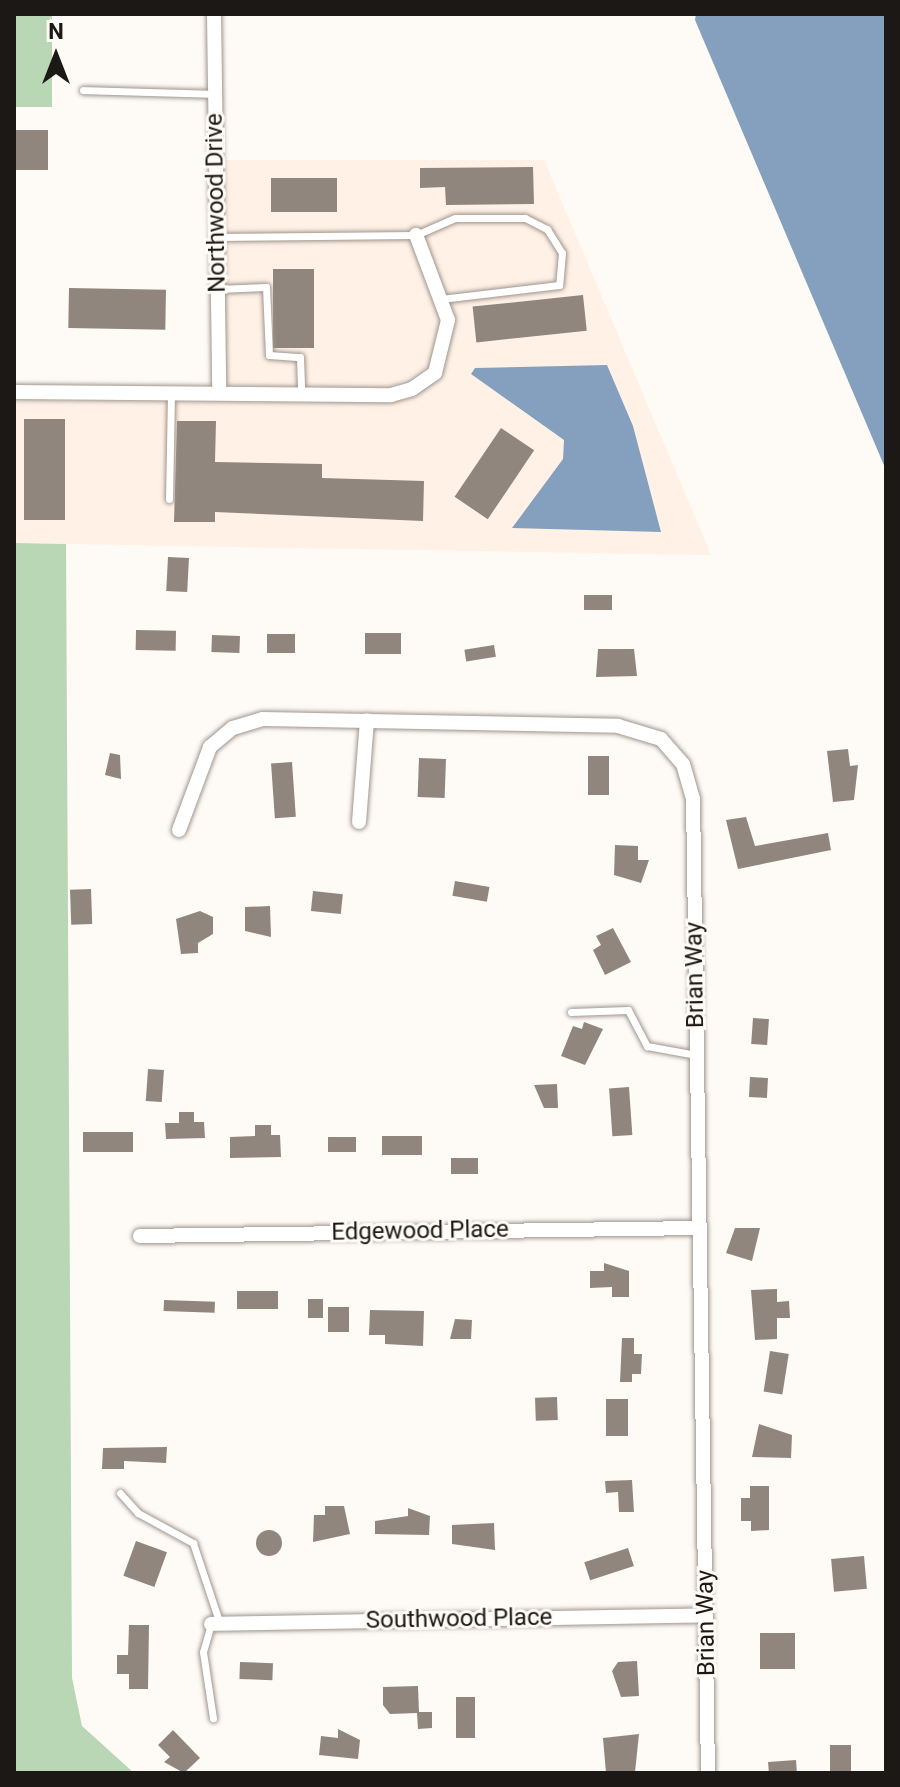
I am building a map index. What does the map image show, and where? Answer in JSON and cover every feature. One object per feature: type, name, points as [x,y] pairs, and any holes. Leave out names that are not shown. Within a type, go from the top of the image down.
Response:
[{"type":"street","name":"Northwood Drive","points":[[214,14],[219,393]]},
{"type":"street","points":[[14,392],[301,394],[412,389],[435,373],[446,347],[441,299],[416,235]]},
{"type":"street","name":"Brian Way","points":[[179,830],[199,763],[233,728],[263,719],[618,726],[673,748],[693,799],[708,1773]]},
{"type":"street","points":[[359,822],[367,720]]},
{"type":"street","name":"Edgewood Place","points":[[140,1236],[699,1228]]},
{"type":"street","name":"Southwood Place","points":[[216,1624],[706,1615]]},
{"type":"lane","points":[[83,90],[215,94]]},
{"type":"lane","points":[[217,237],[416,235],[455,218],[525,218],[547,229],[562,253],[559,285],[441,299]]},
{"type":"lane","points":[[217,289],[266,287],[269,355],[300,357],[301,394]]},
{"type":"lane","points":[[169,499],[171,393]]},
{"type":"lane","points":[[571,1012],[628,1010],[647,1046],[696,1055]]},
{"type":"lane","points":[[120,1493],[138,1513],[193,1543],[216,1624],[203,1652],[213,1718]]},
{"type":"shaded area","points":[[223,160],[544,160],[711,555],[14,543],[14,402],[391,403],[441,376],[455,320],[420,224],[407,231],[441,321],[429,367],[390,387],[226,385]],"holes":[[[607,366],[633,426],[661,532],[513,527],[563,459],[564,440],[471,374],[475,368]]]},
{"type":"green space","points":[[14,14],[52,14],[52,107],[14,107]]},
{"type":"green space","points":[[14,543],[66,544],[72,1678],[82,1726],[134,1773],[14,1773]]},
{"type":"water","points":[[696,14],[886,14],[886,470],[695,20]]},
{"type":"water","points":[[607,365],[633,426],[661,532],[512,528],[563,459],[564,440],[471,374],[475,368]]},
{"type":"building","points":[[14,130],[48,130],[48,170],[14,170]]},
{"type":"building","points":[[533,167],[534,204],[446,205],[445,187],[420,188],[420,168]]},
{"type":"building","points":[[271,178],[337,178],[337,212],[271,212]]},
{"type":"building","points":[[273,269],[314,269],[314,348],[273,348]]},
{"type":"building","points":[[69,288],[166,290],[165,330],[68,328]]},
{"type":"building","points":[[583,295],[587,331],[476,342],[473,307]]},
{"type":"building","points":[[24,419],[65,419],[65,520],[24,520]]},
{"type":"building","points":[[177,421],[216,421],[215,462],[322,464],[322,478],[424,481],[423,521],[215,512],[215,522],[174,522]]},
{"type":"building","points":[[501,428],[534,450],[488,519],[455,497]]},
{"type":"building","points":[[168,557],[189,558],[187,592],[166,591]]},
{"type":"building","points":[[584,595],[612,595],[612,610],[584,610]]},
{"type":"building","points":[[136,630],[176,631],[176,651],[136,650]]},
{"type":"building","points":[[365,633],[401,633],[401,654],[365,654]]},
{"type":"building","points":[[267,634],[295,634],[295,653],[267,653]]},
{"type":"building","points":[[212,635],[240,636],[239,653],[211,652]]},
{"type":"building","points":[[494,645],[496,657],[466,662],[464,650]]},
{"type":"building","points":[[598,649],[634,649],[637,676],[596,677]]},
{"type":"building","points":[[848,749],[850,766],[858,765],[854,800],[833,802],[827,751]]},
{"type":"building","points":[[110,753],[120,755],[121,779],[105,775]]},
{"type":"building","points":[[588,756],[609,756],[609,795],[588,795]]},
{"type":"building","points":[[419,758],[446,759],[445,798],[418,797]]},
{"type":"building","points":[[292,762],[296,817],[275,818],[271,763]]},
{"type":"building","points":[[746,817],[755,846],[828,833],[831,850],[738,869],[726,820]]},
{"type":"building","points":[[615,845],[638,846],[638,860],[649,860],[641,883],[614,875]]},
{"type":"building","points":[[455,881],[489,887],[487,902],[452,896]]},
{"type":"building","points":[[91,889],[92,924],[71,925],[70,890]]},
{"type":"building","points":[[313,891],[343,894],[341,914],[311,911]]},
{"type":"building","points":[[270,906],[271,937],[245,931],[245,907]]},
{"type":"building","points":[[200,911],[213,917],[213,934],[198,943],[198,953],[181,954],[176,919]]},
{"type":"building","points":[[613,928],[631,962],[605,975],[593,950],[601,945],[596,936]]},
{"type":"building","points":[[753,1018],[769,1019],[767,1045],[751,1044]]},
{"type":"building","points":[[584,1022],[603,1029],[585,1065],[561,1056],[573,1026],[582,1029]]},
{"type":"building","points":[[148,1069],[164,1070],[162,1102],[146,1101]]},
{"type":"building","points":[[750,1077],[768,1078],[767,1098],[749,1097]]},
{"type":"building","points":[[557,1084],[558,1108],[544,1108],[534,1085]]},
{"type":"building","points":[[629,1087],[632,1135],[612,1136],[609,1088]]},
{"type":"building","points":[[179,1112],[194,1112],[194,1122],[204,1122],[205,1138],[166,1139],[165,1123],[179,1123]]},
{"type":"building","points":[[255,1125],[271,1125],[271,1135],[280,1135],[281,1157],[230,1158],[230,1137],[255,1136]]},
{"type":"building","points":[[83,1132],[133,1132],[133,1152],[83,1152]]},
{"type":"building","points":[[382,1136],[422,1136],[422,1155],[382,1155]]},
{"type":"building","points":[[328,1137],[356,1137],[356,1152],[328,1152]]},
{"type":"building","points":[[451,1158],[478,1158],[478,1174],[451,1174]]},
{"type":"building","points":[[735,1228],[760,1228],[752,1261],[726,1253]]},
{"type":"building","points":[[604,1263],[629,1271],[629,1297],[612,1297],[612,1287],[590,1288],[590,1271],[604,1271]]},
{"type":"building","points":[[777,1289],[777,1302],[789,1301],[790,1318],[777,1318],[777,1339],[755,1340],[751,1290]]},
{"type":"building","points":[[237,1291],[278,1291],[278,1309],[237,1309]]},
{"type":"building","points":[[308,1299],[323,1299],[323,1318],[308,1318]]},
{"type":"building","points":[[164,1300],[215,1302],[215,1313],[164,1311]]},
{"type":"building","points":[[328,1307],[349,1307],[349,1332],[328,1332]]},
{"type":"building","points":[[370,1310],[424,1311],[423,1346],[385,1344],[385,1335],[369,1335]]},
{"type":"building","points":[[455,1319],[472,1320],[471,1339],[450,1339]]},
{"type":"building","points":[[622,1338],[634,1338],[634,1354],[642,1354],[641,1374],[632,1374],[632,1382],[620,1382]]},
{"type":"building","points":[[770,1351],[789,1354],[782,1394],[764,1391]]},
{"type":"building","points":[[557,1397],[558,1420],[536,1421],[535,1398]]},
{"type":"building","points":[[606,1399],[628,1399],[628,1436],[606,1436]]},
{"type":"building","points":[[759,1424],[792,1435],[791,1458],[752,1457]]},
{"type":"building","points":[[167,1447],[166,1463],[124,1461],[124,1469],[102,1469],[103,1448]]},
{"type":"building","points":[[632,1480],[634,1512],[619,1512],[618,1492],[606,1493],[605,1481]]},
{"type":"building","points":[[750,1486],[769,1486],[769,1530],[751,1531],[751,1521],[741,1521],[741,1498],[750,1498]]},
{"type":"building","points":[[325,1506],[344,1506],[350,1534],[313,1542],[314,1515],[325,1515]]},
{"type":"building","points":[[408,1508],[430,1516],[429,1535],[375,1534],[375,1521],[408,1516]]},
{"type":"building","points":[[494,1523],[495,1550],[452,1544],[452,1525]]},
{"type":"building","points":[[269,1530],[278,1534],[282,1543],[278,1552],[269,1556],[260,1552],[256,1543],[260,1534]]},
{"type":"building","points":[[136,1541],[167,1552],[154,1587],[123,1576]]},
{"type":"building","points":[[628,1548],[634,1566],[590,1580],[584,1562]]},
{"type":"building","points":[[864,1556],[867,1589],[834,1592],[831,1559]]},
{"type":"building","points":[[129,1625],[149,1625],[148,1689],[129,1689],[129,1674],[117,1674],[117,1655],[128,1655]]},
{"type":"building","points":[[760,1633],[795,1633],[795,1669],[760,1669]]},
{"type":"building","points":[[637,1661],[639,1696],[621,1697],[612,1671],[618,1662]]},
{"type":"building","points":[[240,1662],[273,1663],[272,1680],[239,1679]]},
{"type":"building","points":[[418,1686],[419,1712],[432,1712],[432,1728],[418,1729],[417,1713],[390,1714],[383,1705],[383,1687]]},
{"type":"building","points":[[456,1697],[475,1697],[475,1738],[456,1738]]},
{"type":"building","points":[[338,1729],[360,1740],[358,1759],[319,1755],[321,1736],[338,1738]]},
{"type":"building","points":[[173,1730],[200,1758],[184,1773],[164,1762],[170,1757],[158,1745]]},
{"type":"building","points":[[639,1734],[635,1772],[606,1773],[603,1738]]},
{"type":"building","points":[[830,1745],[851,1745],[851,1773],[830,1773]]},
{"type":"building","points":[[796,1760],[797,1773],[769,1773],[768,1762]]}]
